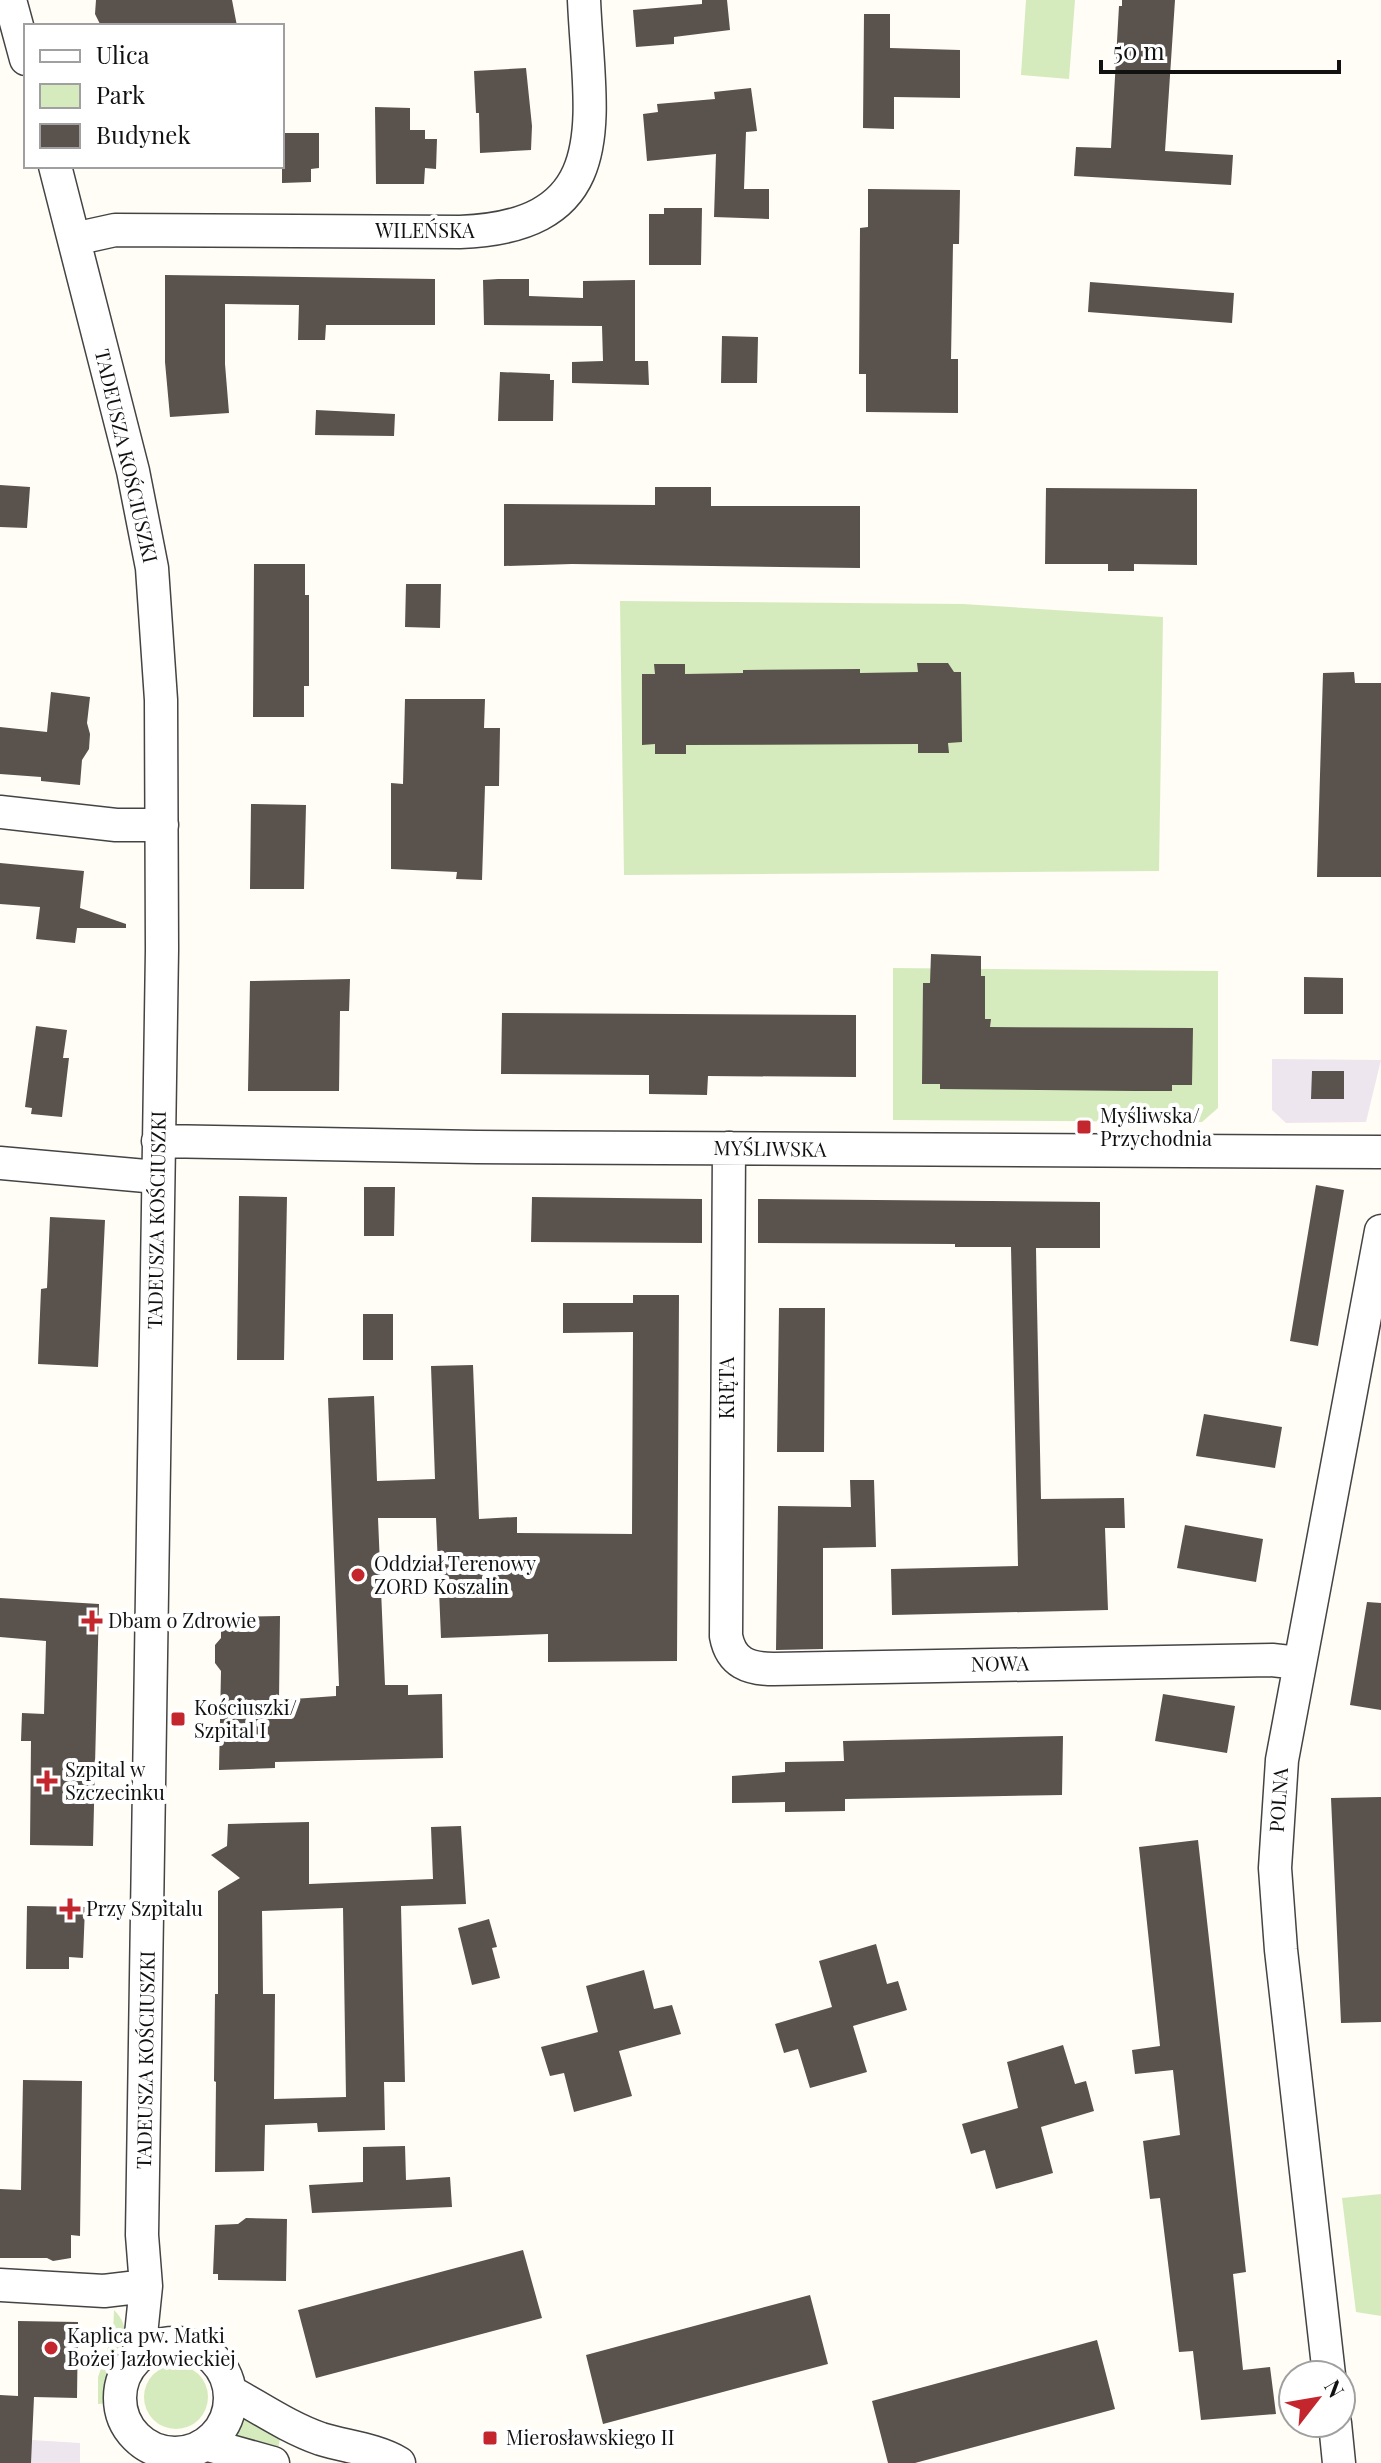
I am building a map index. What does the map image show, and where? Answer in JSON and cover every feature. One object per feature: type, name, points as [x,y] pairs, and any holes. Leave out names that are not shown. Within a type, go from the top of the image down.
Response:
[{"type":"street","points":[[10,0],[24,52]]},
{"type":"street","name":"WILEŃSKA","points":[[74,239],[115,230],[494,231],[530,220],[564,195],[573,185],[586,159],[590,133],[584,0]]},
{"type":"street","name":"TADEUSZA KOŚCIUSZKI","points":[[56,168],[133,471],[152,568],[161,700],[162,825],[142,2235],[146,2286],[139,2354]]},
{"type":"street","points":[[0,812],[116,825],[162,825]]},
{"type":"street","name":"MYŚLIWSKA","points":[[158,1141],[492,1147],[1381,1152]]},
{"type":"street","name":"KRĘTA","points":[[726,1628],[729,1148]]},
{"type":"street","points":[[0,1163],[157,1177]]},
{"type":"street","name":"POLNA","points":[[1327,2359],[1281,1950],[1275,1868],[1282,1760],[1381,1231]]},
{"type":"street","name":"NOWA","points":[[726,1628],[728,1647],[733,1655],[755,1669],[1272,1660],[1299,1663]]},
{"type":"street","points":[[0,2285],[104,2291],[146,2286]]},
{"type":"street","name":"TADEUSZA KOŚCIUSZKI","points":[[146,2286],[178,2341]]},
{"type":"street","points":[[184,2454],[220,2430],[229,2412],[231,2392],[222,2367],[203,2349],[178,2341],[157,2344],[139,2354],[125,2371],[119,2392],[130,2448],[144,2444],[159,2451],[184,2454],[273,2463]]},
{"type":"street","points":[[231,2392],[297,2430],[384,2454],[399,2463]]},
{"type":"street","points":[[1337,2439],[1339,2463]]},
{"type":"shaded area","points":[[1272,1059],[1381,1060],[1366,1122],[1286,1123],[1272,1110]]},
{"type":"shaded area","points":[[0,2438],[80,2443],[80,2463],[0,2463]]},
{"type":"green space","points":[[1026,0],[1075,0],[1069,79],[1021,75]]},
{"type":"green space","points":[[620,601],[963,604],[1163,617],[1159,871],[624,875]]},
{"type":"green space","points":[[893,968],[1218,971],[1218,1108],[1202,1122],[893,1120]]},
{"type":"green space","points":[[1381,2194],[1381,2316],[1356,2312],[1342,2198]]},
{"type":"green space","points":[[114,2310],[122,2320],[125,2343],[109,2403],[98,2404],[98,2377],[113,2333]]},
{"type":"green space","points":[[170,2365],[182,2365],[199,2374],[206,2385],[206,2409],[199,2420],[182,2429],[170,2429],[158,2424],[149,2415],[144,2403],[144,2391],[149,2379],[158,2370]]},
{"type":"green space","points":[[244,2412],[281,2434],[277,2453],[231,2439]]},
{"type":"building","points":[[96,0],[232,0],[237,24],[100,24],[95,14]]},
{"type":"building","points":[[702,0],[727,0],[730,30],[674,37],[674,44],[636,47],[633,10],[702,4]]},
{"type":"building","points":[[1122,0],[1175,0],[1165,151],[1233,155],[1231,185],[1074,176],[1076,147],[1111,148],[1119,6],[1122,6]]},
{"type":"building","points":[[864,14],[890,14],[890,48],[960,50],[960,98],[894,97],[894,129],[863,128]]},
{"type":"building","points":[[526,68],[532,126],[531,150],[480,153],[474,71]]},
{"type":"building","points":[[751,88],[757,131],[746,132],[744,189],[769,189],[769,219],[714,217],[716,154],[647,161],[643,114],[658,112],[657,104],[715,99],[714,92]]},
{"type":"building","points":[[375,107],[410,108],[410,130],[425,130],[425,139],[437,139],[436,169],[425,168],[424,184],[376,184]]},
{"type":"building","points":[[284,133],[319,133],[319,168],[311,169],[311,182],[282,183]]},
{"type":"building","points":[[868,189],[960,190],[959,244],[953,244],[951,359],[958,359],[958,413],[866,412],[866,374],[859,374],[860,228],[868,227]]},
{"type":"building","points":[[664,208],[702,208],[701,265],[649,265],[649,214],[664,214]]},
{"type":"building","points":[[165,275],[435,279],[435,325],[326,325],[325,340],[298,340],[299,305],[225,304],[229,413],[170,417],[165,362]]},
{"type":"building","points":[[529,279],[529,296],[583,298],[583,281],[635,280],[635,361],[648,361],[649,385],[572,383],[572,362],[603,361],[602,326],[484,325],[483,280]]},
{"type":"building","points":[[1090,282],[1234,293],[1232,323],[1088,312]]},
{"type":"building","points":[[722,336],[758,337],[757,383],[721,383]]},
{"type":"building","points":[[500,372],[550,374],[550,380],[554,380],[553,421],[498,421]]},
{"type":"building","points":[[316,410],[395,414],[394,436],[315,435]]},
{"type":"building","points":[[0,485],[30,487],[27,528],[0,527]]},
{"type":"building","points":[[655,487],[711,487],[711,506],[860,506],[860,568],[504,566],[504,504],[655,505]]},
{"type":"building","points":[[1046,488],[1197,489],[1197,565],[1134,564],[1134,571],[1108,571],[1108,564],[1045,564]]},
{"type":"building","points":[[254,564],[305,564],[305,595],[309,595],[309,686],[304,686],[304,717],[253,717]]},
{"type":"building","points":[[406,584],[441,584],[440,628],[405,627]]},
{"type":"building","points":[[917,663],[948,663],[954,672],[961,672],[962,742],[948,743],[949,753],[918,753],[918,744],[686,745],[686,754],[655,754],[655,744],[642,745],[642,674],[655,674],[654,664],[685,664],[685,674],[743,673],[743,670],[918,672]]},
{"type":"building","points":[[1354,672],[1355,683],[1381,683],[1381,877],[1317,877],[1323,673]]},
{"type":"building","points":[[51,692],[90,697],[87,723],[89,749],[82,760],[80,785],[41,781],[41,777],[0,774],[0,727],[47,732]]},
{"type":"building","points":[[405,699],[485,699],[484,728],[500,728],[499,786],[485,786],[482,880],[456,879],[457,872],[391,869],[391,783],[403,784]]},
{"type":"building","points":[[251,804],[306,805],[304,889],[250,889]]},
{"type":"building","points":[[0,863],[84,871],[80,908],[126,924],[126,928],[77,928],[75,943],[36,939],[40,907],[0,904]]},
{"type":"building","points":[[931,954],[981,956],[981,976],[985,976],[985,1019],[991,1019],[990,1027],[1193,1028],[1192,1085],[1172,1085],[1172,1091],[1135,1091],[940,1089],[940,1084],[922,1084],[923,983],[930,983]]},
{"type":"building","points":[[1304,977],[1343,978],[1343,1014],[1304,1014]]},
{"type":"building","points":[[350,979],[349,1011],[340,1011],[339,1091],[248,1091],[250,981]]},
{"type":"building","points":[[502,1013],[856,1015],[856,1077],[708,1076],[707,1095],[649,1094],[649,1075],[501,1074]]},
{"type":"building","points":[[36,1026],[67,1030],[63,1058],[69,1058],[62,1117],[31,1114],[32,1108],[25,1107]]},
{"type":"building","points":[[1312,1071],[1344,1071],[1344,1099],[1311,1099]]},
{"type":"building","points":[[1316,1185],[1344,1190],[1318,1346],[1290,1341]]},
{"type":"building","points":[[364,1187],[395,1187],[394,1236],[364,1236]]},
{"type":"building","points":[[239,1196],[287,1197],[284,1360],[237,1360]]},
{"type":"building","points":[[532,1197],[702,1199],[702,1243],[531,1242]]},
{"type":"building","points":[[758,1199],[1100,1202],[1100,1248],[1036,1248],[1037,1305],[1041,1499],[1124,1498],[1125,1528],[1105,1528],[1108,1610],[892,1615],[891,1569],[1018,1566],[1011,1247],[758,1243]]},
{"type":"building","points":[[50,1217],[105,1220],[98,1367],[38,1364],[41,1289],[47,1288]]},
{"type":"building","points":[[633,1295],[679,1295],[677,1661],[548,1662],[548,1634],[441,1638],[436,1518],[378,1518],[385,1685],[408,1685],[408,1695],[442,1694],[443,1758],[275,1762],[275,1768],[219,1770],[221,1671],[215,1663],[215,1645],[221,1638],[221,1617],[280,1616],[279,1700],[336,1696],[336,1686],[339,1686],[328,1398],[374,1396],[377,1481],[435,1479],[431,1366],[473,1365],[479,1519],[517,1517],[517,1533],[632,1534],[633,1332],[563,1333],[563,1303],[633,1303]]},
{"type":"building","points":[[779,1308],[825,1308],[824,1452],[777,1452]]},
{"type":"building","points":[[363,1314],[393,1314],[393,1360],[363,1360]]},
{"type":"building","points":[[1204,1414],[1282,1427],[1275,1468],[1196,1456]]},
{"type":"building","points":[[850,1480],[874,1480],[876,1547],[823,1548],[823,1649],[776,1650],[778,1506],[851,1507]]},
{"type":"building","points":[[1185,1525],[1263,1539],[1256,1582],[1177,1568]]},
{"type":"building","points":[[0,1598],[99,1604],[93,1846],[30,1845],[31,1741],[21,1741],[22,1713],[44,1714],[46,1641],[0,1637]]},
{"type":"building","points":[[1367,1602],[1381,1603],[1381,1710],[1350,1705]]},
{"type":"building","points":[[1163,1694],[1235,1706],[1227,1753],[1155,1741]]},
{"type":"building","points":[[1063,1736],[1062,1795],[845,1799],[845,1811],[785,1812],[785,1802],[732,1803],[732,1776],[785,1772],[785,1762],[844,1761],[843,1741]]},
{"type":"building","points":[[1381,1797],[1381,2022],[1341,2023],[1331,1798]]},
{"type":"building","points":[[309,1822],[309,1884],[433,1879],[431,1827],[461,1826],[466,1904],[401,1906],[405,2082],[384,2082],[385,2130],[318,2132],[317,2123],[265,2125],[264,2171],[215,2172],[218,1891],[240,1878],[211,1855],[227,1846],[228,1824]],"holes":[[[343,1908],[346,2097],[274,2099],[275,1994],[263,1994],[262,1911]]]},
{"type":"building","points":[[1198,1840],[1246,2272],[1233,2274],[1243,2370],[1270,2367],[1276,2414],[1201,2420],[1193,2351],[1179,2352],[1160,2198],[1150,2199],[1143,2141],[1180,2135],[1173,2070],[1135,2074],[1132,2050],[1160,2046],[1139,1847]]},
{"type":"building","points":[[27,1906],[85,1907],[83,1958],[69,1957],[69,1969],[26,1969]]},
{"type":"building","points":[[489,1919],[497,1947],[492,1948],[500,1978],[472,1985],[458,1928]]},
{"type":"building","points":[[876,1944],[887,1984],[898,1981],[907,2010],[853,2026],[867,2072],[810,2088],[798,2049],[784,2053],[775,2024],[832,2007],[819,1961]]},
{"type":"building","points":[[644,1970],[654,2009],[672,2005],[681,2034],[619,2051],[632,2096],[574,2112],[564,2073],[550,2076],[541,2047],[598,2032],[586,1986]]},
{"type":"building","points":[[1063,2045],[1075,2084],[1086,2081],[1094,2111],[1041,2127],[1053,2173],[996,2189],[985,2150],[971,2154],[962,2124],[1018,2108],[1007,2062]]},
{"type":"building","points":[[23,2080],[82,2081],[80,2236],[71,2235],[71,2258],[53,2261],[47,2258],[0,2258],[0,2189],[21,2190]]},
{"type":"building","points":[[405,2146],[406,2180],[450,2177],[452,2207],[312,2213],[309,2185],[363,2182],[363,2147]]},
{"type":"building","points":[[246,2218],[287,2219],[286,2281],[218,2280],[218,2274],[213,2274],[215,2225],[238,2224]]},
{"type":"building","points":[[523,2250],[542,2318],[316,2378],[298,2310]]},
{"type":"building","points":[[810,2295],[828,2364],[603,2424],[586,2355]]},
{"type":"building","points":[[18,2321],[78,2322],[77,2398],[34,2397],[31,2463],[0,2463],[0,2395],[18,2396]]},
{"type":"building","points":[[1097,2340],[1115,2409],[915,2463],[888,2463],[872,2401]]},
{"type":"place","name":"Myśliwska/ Przychodnia","points":[[1084,1127]]},
{"type":"place","name":"Oddział Terenowy ZORD Koszalin","points":[[358,1575]]},
{"type":"place","name":"Dbam o Zdrowie","points":[[92,1621]]},
{"type":"place","name":"Kościuszki/ Szpital I","points":[[178,1719]]},
{"type":"place","name":"Szpital w Szczecinku","points":[[47,1781]]},
{"type":"place","name":"Przy Szpitalu","points":[[70,1909]]},
{"type":"place","name":"Kaplica pw. Matki Bożej Jazłowieckiej","points":[[51,2348]]},
{"type":"place","name":"Mierosławskiego II","points":[[490,2438]]}]
